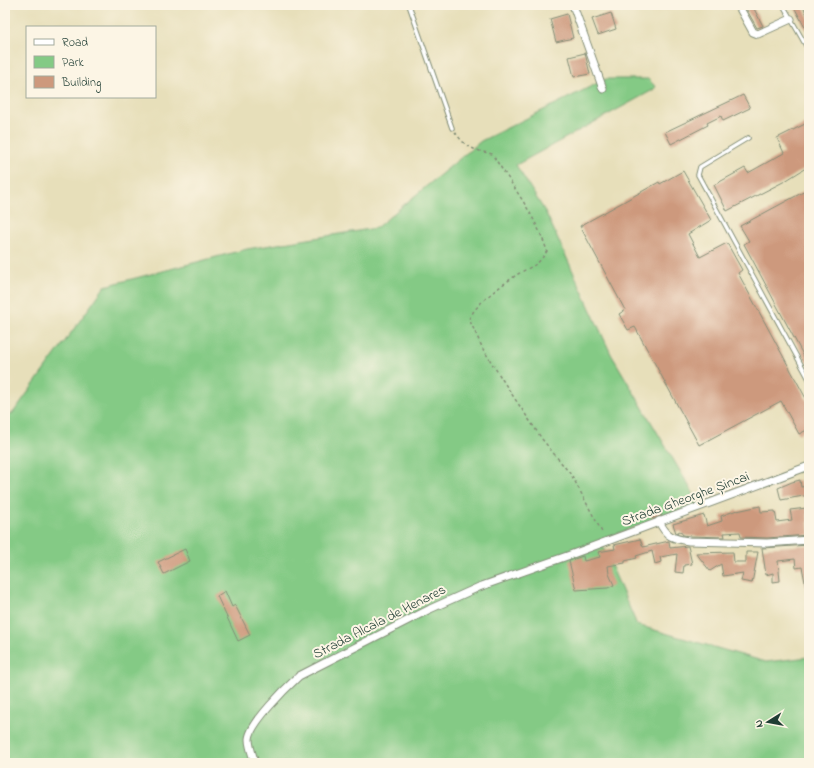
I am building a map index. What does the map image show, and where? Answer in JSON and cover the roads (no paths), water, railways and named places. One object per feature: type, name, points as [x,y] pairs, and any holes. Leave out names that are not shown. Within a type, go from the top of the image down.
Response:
[{"type":"street","points":[[573,5],[603,89]]},
{"type":"street","points":[[738,5],[753,32],[758,34],[791,19]]},
{"type":"street","name":"Strada Gheorghe Șincai","points":[[570,555],[809,466]]},
{"type":"street","points":[[659,522],[663,530],[669,536],[690,541],[767,542],[809,540]]},
{"type":"street","name":"Strada Alcala de Henares","points":[[255,763],[249,739],[252,729],[284,690],[299,676],[430,609],[479,587],[570,555]]},
{"type":"lane","points":[[409,5],[452,128]]},
{"type":"lane","points":[[784,5],[809,51]]},
{"type":"lane","points":[[748,138],[700,166],[698,175],[809,379]]}]
